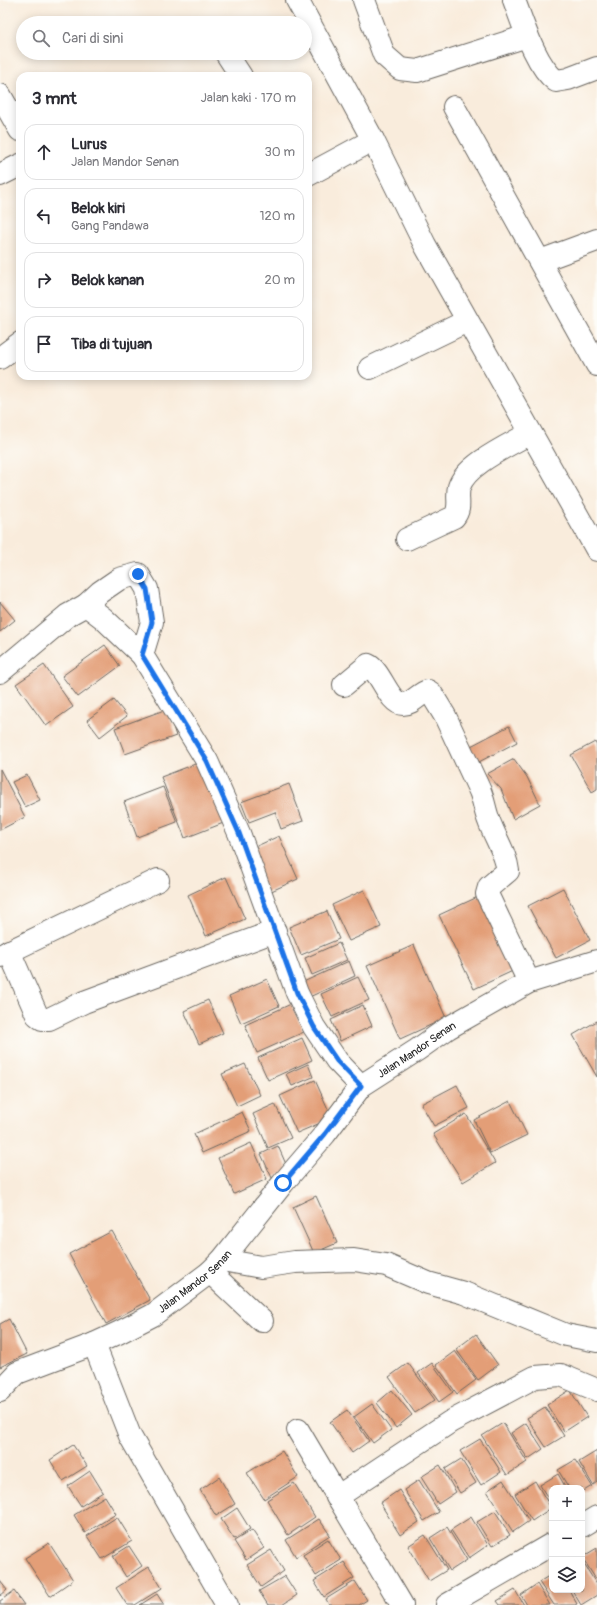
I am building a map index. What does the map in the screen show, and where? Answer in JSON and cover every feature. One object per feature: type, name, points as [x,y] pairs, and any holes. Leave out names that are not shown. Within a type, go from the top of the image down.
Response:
[{"type":"street","points":[[297,0],[306,16]]},
{"type":"street","points":[[364,0],[384,55],[400,69],[417,71],[527,36]]},
{"type":"street","points":[[514,0],[527,36],[549,75],[556,81],[568,79],[597,68]]},
{"type":"street","points":[[312,27],[374,140],[425,245],[597,550]]},
{"type":"street","points":[[231,60],[238,72]]},
{"type":"street","points":[[0,94],[16,123]]},
{"type":"street","points":[[454,107],[597,365]]},
{"type":"street","points":[[312,173],[374,140]]},
{"type":"street","points":[[0,175],[16,167]]},
{"type":"street","points":[[540,261],[597,240]]},
{"type":"street","points":[[370,368],[467,321]]},
{"type":"street","points":[[0,358],[16,346]]},
{"type":"street","points":[[407,539],[454,517],[458,513],[459,487],[464,477],[474,466],[530,433]]},
{"type":"street","points":[[0,672],[68,615],[86,605],[100,592],[120,579],[138,574],[147,589],[152,622],[142,655]]},
{"type":"street","points":[[86,605],[103,618],[142,655],[207,761],[239,833],[276,931],[297,993],[314,1027],[337,1061],[361,1086]]},
{"type":"street","points":[[344,685],[368,665],[376,671],[392,697],[398,703],[403,704],[411,702],[428,691],[431,693],[445,716],[480,791],[489,821],[507,862],[508,871],[489,887],[487,894],[529,982]]},
{"type":"street","points":[[158,880],[5,954],[37,1015],[42,1019],[49,1019],[84,1002],[276,931]]},
{"type":"street","name":"Jalan Mandor Senan","points":[[0,1391],[17,1373],[94,1344],[153,1315],[216,1266],[325,1134],[361,1086],[448,1028],[479,1009],[529,982],[597,961]]},
{"type":"street","points":[[216,1266],[261,1267],[295,1262],[354,1260],[386,1264],[428,1283],[464,1293],[566,1335],[597,1341]]},
{"type":"street","points":[[216,1266],[262,1320]]},
{"type":"street","points":[[94,1344],[130,1436],[227,1605]]},
{"type":"street","points":[[337,1497],[450,1422],[535,1377],[561,1375],[597,1390]]},
{"type":"street","points":[[298,1430],[402,1605]]},
{"type":"street","points":[[585,1524],[597,1517]]},
{"type":"street","points":[[447,1605],[549,1546]]},
{"type":"building","points":[[0,602],[15,620],[0,632]]},
{"type":"building","points":[[105,645],[120,666],[78,697],[62,676]]},
{"type":"building","points":[[44,665],[73,707],[46,726],[16,684]]},
{"type":"building","points":[[114,700],[127,716],[100,737],[87,720]]},
{"type":"building","points":[[167,709],[176,736],[125,754],[115,728]]},
{"type":"building","points":[[509,726],[517,742],[477,763],[469,747]]},
{"type":"building","points":[[595,742],[597,746],[597,789],[592,792],[571,755]]},
{"type":"building","points":[[514,759],[527,777],[540,804],[513,819],[501,789],[487,774]]},
{"type":"building","points":[[203,761],[226,822],[185,838],[161,777]]},
{"type":"building","points":[[0,769],[25,817],[0,830]]},
{"type":"building","points":[[27,775],[40,800],[25,807],[12,782]]},
{"type":"building","points":[[289,784],[303,821],[281,829],[275,812],[249,822],[241,802]]},
{"type":"building","points":[[163,787],[177,822],[137,837],[124,802]]},
{"type":"building","points":[[279,836],[298,879],[267,893],[248,850]]},
{"type":"building","points":[[226,877],[245,919],[206,936],[188,895]]},
{"type":"building","points":[[563,888],[590,940],[556,958],[528,906]]},
{"type":"building","points":[[364,890],[381,927],[349,941],[332,905]]},
{"type":"building","points":[[482,895],[517,969],[474,989],[439,915]]},
{"type":"building","points":[[327,911],[339,939],[301,955],[289,927]]},
{"type":"building","points":[[339,943],[347,960],[312,975],[305,958]]},
{"type":"building","points":[[414,945],[446,1018],[400,1039],[367,966]]},
{"type":"building","points":[[349,961],[355,976],[305,999],[299,984]]},
{"type":"building","points":[[358,977],[369,1000],[332,1017],[321,994]]},
{"type":"building","points":[[267,979],[279,1006],[241,1023],[229,996]]},
{"type":"building","points":[[208,1000],[223,1033],[199,1044],[184,1011]]},
{"type":"building","points":[[291,1004],[304,1032],[257,1053],[245,1025]]},
{"type":"building","points":[[363,1005],[372,1026],[340,1041],[331,1020]]},
{"type":"building","points":[[597,1021],[597,1077],[573,1035]]},
{"type":"building","points":[[302,1038],[312,1060],[268,1080],[258,1058]]},
{"type":"building","points":[[245,1064],[260,1095],[237,1106],[222,1074]]},
{"type":"building","points":[[308,1064],[313,1077],[292,1086],[286,1074]]},
{"type":"building","points":[[315,1080],[332,1118],[297,1133],[280,1096]]},
{"type":"building","points":[[457,1085],[469,1108],[434,1126],[421,1104]]},
{"type":"building","points":[[510,1101],[527,1135],[490,1153],[474,1120]]},
{"type":"building","points":[[275,1104],[291,1138],[268,1148],[253,1114]]},
{"type":"building","points":[[242,1112],[251,1131],[202,1153],[194,1134]]},
{"type":"building","points":[[466,1114],[495,1163],[463,1182],[433,1134]]},
{"type":"building","points":[[251,1143],[267,1179],[234,1194],[218,1158]]},
{"type":"building","points":[[278,1146],[289,1171],[272,1178],[261,1154]]},
{"type":"building","points":[[316,1196],[337,1243],[314,1253],[293,1207]]},
{"type":"building","points":[[112,1231],[150,1300],[106,1324],[69,1254]]},
{"type":"building","points":[[9,1319],[27,1354],[0,1367],[0,1324]]},
{"type":"building","points":[[476,1334],[498,1365],[478,1380],[456,1349]]},
{"type":"building","points":[[455,1351],[476,1380],[457,1394],[436,1365]]},
{"type":"building","points":[[408,1363],[435,1400],[415,1413],[389,1377]]},
{"type":"building","points":[[432,1363],[453,1392],[439,1402],[418,1373]]},
{"type":"building","points":[[392,1390],[412,1415],[396,1428],[377,1403]]},
{"type":"building","points":[[570,1390],[587,1417],[564,1432],[547,1405]]},
{"type":"building","points":[[372,1404],[391,1430],[373,1443],[354,1417]]},
{"type":"building","points":[[545,1407],[564,1436],[546,1447],[527,1418]]},
{"type":"building","points":[[347,1410],[369,1441],[352,1453],[330,1422]]},
{"type":"building","points":[[503,1423],[527,1462],[507,1475],[482,1436]]},
{"type":"building","points":[[526,1423],[543,1449],[528,1459],[511,1433]]},
{"type":"building","points":[[480,1439],[501,1472],[481,1485],[460,1451]]},
{"type":"building","points":[[73,1445],[87,1466],[63,1481],[50,1460]]},
{"type":"building","points":[[282,1451],[298,1477],[264,1499],[247,1473]]},
{"type":"building","points":[[597,1451],[597,1482],[593,1485],[579,1462]]},
{"type":"building","points":[[461,1459],[476,1483],[460,1493],[445,1469]]},
{"type":"building","points":[[575,1460],[592,1486],[585,1490],[585,1485],[567,1485],[558,1470]]},
{"type":"building","points":[[440,1465],[456,1492],[438,1504],[421,1477]]},
{"type":"building","points":[[90,1471],[103,1492],[81,1506],[68,1486]]},
{"type":"building","points":[[558,1474],[564,1485],[549,1485],[549,1500],[540,1485]]},
{"type":"building","points":[[219,1477],[235,1504],[216,1516],[200,1490]]},
{"type":"building","points":[[419,1480],[439,1512],[424,1521],[404,1490]]},
{"type":"building","points":[[503,1480],[529,1521],[513,1532],[487,1491]]},
{"type":"building","points":[[535,1481],[549,1505],[549,1509],[532,1521],[515,1494]]},
{"type":"building","points":[[294,1483],[315,1517],[288,1535],[267,1500]]},
{"type":"building","points":[[399,1490],[419,1522],[400,1535],[380,1503]]},
{"type":"building","points":[[105,1496],[116,1514],[85,1533],[74,1515]]},
{"type":"building","points":[[237,1508],[250,1529],[234,1539],[221,1519]]},
{"type":"building","points":[[495,1511],[510,1535],[492,1546],[477,1522]]},
{"type":"building","points":[[117,1517],[132,1541],[102,1559],[87,1536]]},
{"type":"building","points":[[471,1517],[488,1545],[469,1558],[451,1530]]},
{"type":"building","points":[[319,1519],[330,1535],[296,1557],[286,1540]]},
{"type":"building","points":[[447,1527],[467,1560],[450,1571],[430,1538]]},
{"type":"building","points":[[252,1530],[264,1548],[246,1560],[234,1541]]},
{"type":"building","points":[[425,1535],[447,1570],[429,1581],[408,1546]]},
{"type":"building","points":[[328,1539],[341,1560],[316,1576],[303,1555]]},
{"type":"building","points":[[49,1543],[73,1580],[50,1596],[25,1558]]},
{"type":"building","points":[[129,1546],[142,1566],[126,1577],[113,1556]]},
{"type":"building","points":[[597,1548],[597,1581],[585,1562],[585,1555]]},
{"type":"building","points":[[271,1550],[284,1571],[261,1587],[247,1565]]},
{"type":"building","points":[[344,1562],[354,1578],[324,1597],[314,1581]]},
{"type":"building","points":[[585,1566],[597,1585],[597,1595],[581,1605],[574,1593],[585,1593]]},
{"type":"building","points":[[149,1567],[162,1588],[135,1605],[127,1605],[116,1588]]},
{"type":"building","points":[[285,1576],[297,1595],[282,1605],[268,1605],[259,1591]]},
{"type":"building","points":[[549,1576],[549,1593],[571,1593],[577,1604],[554,1605],[539,1582]]},
{"type":"building","points":[[0,1581],[7,1590],[0,1596]]},
{"type":"building","points":[[355,1581],[367,1600],[359,1605],[329,1605],[326,1599]]},
{"type":"building","points":[[537,1584],[550,1605],[527,1605],[521,1595]]},
{"type":"building","points":[[515,1590],[524,1605],[500,1605],[497,1601]]},
{"type":"building","points":[[14,1591],[24,1605],[0,1605],[0,1601]]},
{"type":"building","points":[[157,1594],[164,1605],[140,1605]]},
{"type":"route","points":[[138,574],[147,589],[152,622],[142,655],[207,761],[239,833],[272,920],[297,993],[314,1027],[337,1061],[361,1086],[325,1134],[283,1183]]}]
